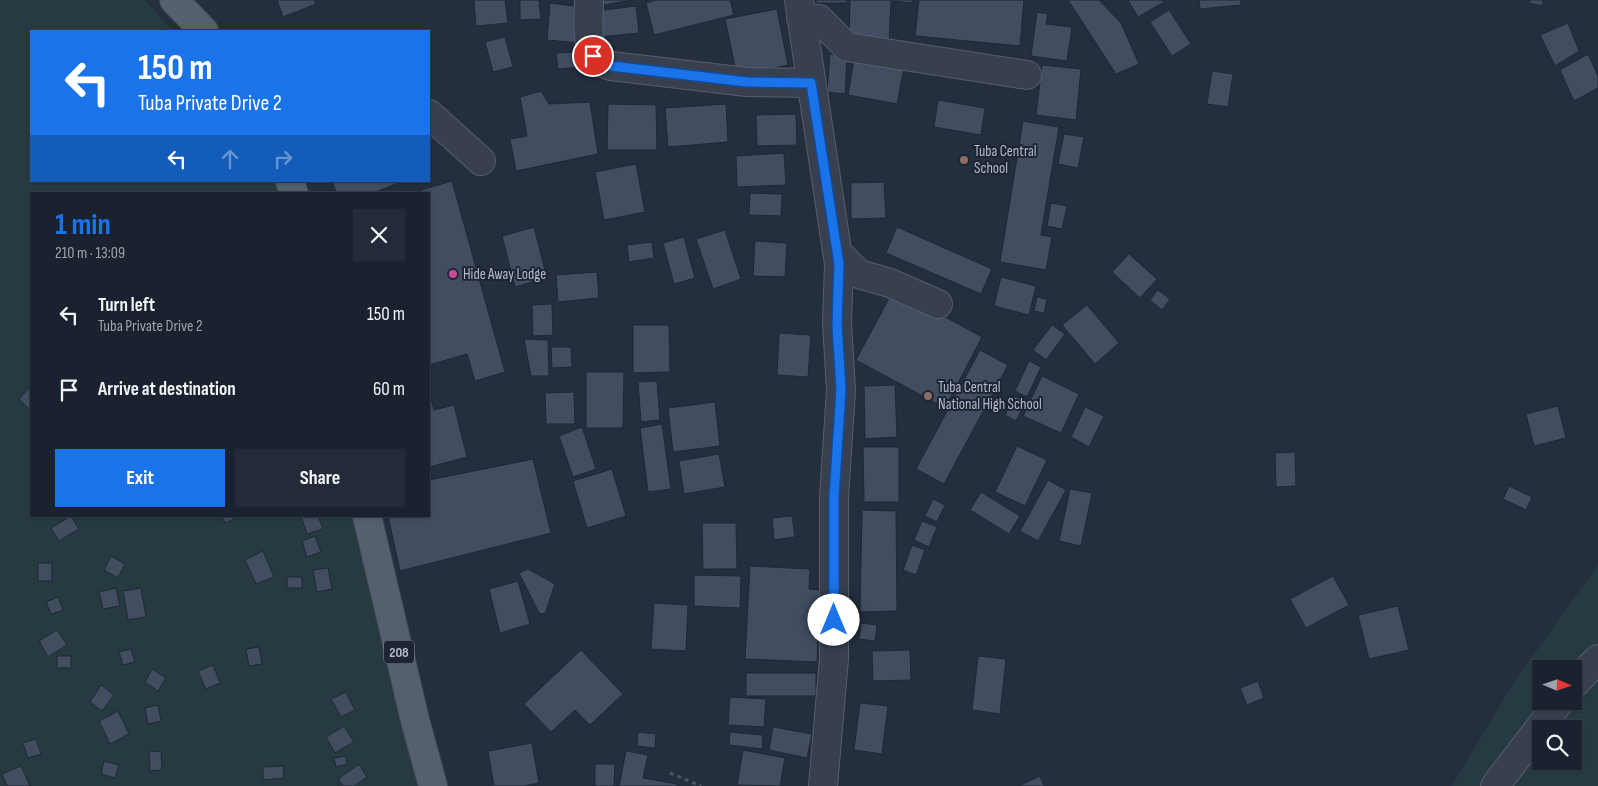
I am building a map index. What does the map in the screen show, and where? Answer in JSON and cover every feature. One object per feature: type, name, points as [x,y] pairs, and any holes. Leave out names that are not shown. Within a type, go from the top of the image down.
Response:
[{"type":"main road","points":[[174,0],[203,30]]},
{"type":"main road","name":"208","points":[[367,517],[415,720],[433,786]]},
{"type":"street","points":[[589,0],[590,48],[593,56],[611,66],[747,82],[811,83]]},
{"type":"street","points":[[800,9],[839,264],[837,324],[841,390],[834,497],[834,659],[823,786]]},
{"type":"street","points":[[800,9],[819,20],[847,47],[1026,75]]},
{"type":"street","points":[[430,115],[481,162]]},
{"type":"street","points":[[838,253],[859,274],[890,283],[938,304]]},
{"type":"street","points":[[1582,675],[1598,658]]},
{"type":"street","points":[[1495,786],[1553,710]]},
{"type":"path","points":[[670,773],[701,786]]},
{"type":"green space","points":[[0,0],[145,0],[172,30],[30,30],[30,182],[279,182],[282,192],[30,192],[30,517],[356,517],[419,786],[0,786]]},
{"type":"green space","points":[[1598,565],[1598,786],[1452,786],[1516,679]]},
{"type":"building","points":[[277,0],[314,0],[316,4],[283,17]]},
{"type":"building","points":[[474,0],[505,0],[508,23],[476,26]]},
{"type":"building","points":[[520,0],[539,0],[541,19],[520,20]]},
{"type":"building","points":[[603,0],[633,0],[604,5]]},
{"type":"building","points":[[656,0],[730,0],[734,15],[654,35],[646,3]]},
{"type":"building","points":[[816,0],[847,0],[847,3],[816,3]]},
{"type":"building","points":[[850,0],[913,0],[913,3],[891,1],[889,42],[849,40]]},
{"type":"building","points":[[919,0],[1024,0],[1020,46],[915,36]]},
{"type":"building","points":[[1068,0],[1099,0],[1121,23],[1139,64],[1116,74]]},
{"type":"building","points":[[1128,0],[1163,0],[1164,2],[1138,17]]},
{"type":"building","points":[[1199,0],[1241,0],[1241,5],[1200,9]]},
{"type":"building","points":[[1530,0],[1543,0],[1543,6],[1529,3]]},
{"type":"building","points":[[550,3],[582,7],[579,43],[547,40]]},
{"type":"building","points":[[636,6],[639,33],[599,37],[596,11]]},
{"type":"building","points":[[777,9],[788,65],[737,76],[725,19]]},
{"type":"building","points":[[1169,10],[1191,44],[1172,56],[1150,22]]},
{"type":"building","points":[[1037,12],[1048,14],[1046,24],[1072,27],[1067,61],[1031,56]]},
{"type":"building","points":[[1568,23],[1579,51],[1555,66],[1540,35]]},
{"type":"building","points":[[505,37],[513,67],[493,72],[485,42]]},
{"type":"building","points":[[577,52],[579,67],[558,69],[556,53]]},
{"type":"building","points":[[855,53],[905,62],[897,104],[848,95]]},
{"type":"building","points":[[830,54],[847,56],[845,94],[827,92]]},
{"type":"building","points":[[1588,54],[1598,76],[1598,88],[1574,101],[1560,70]]},
{"type":"building","points":[[1042,65],[1081,69],[1076,120],[1036,115]]},
{"type":"building","points":[[1212,71],[1233,74],[1228,107],[1207,104]]},
{"type":"building","points":[[541,91],[549,104],[590,102],[598,154],[516,171],[510,139],[527,136],[520,97]]},
{"type":"building","points":[[938,100],[985,108],[981,135],[934,127]]},
{"type":"building","points":[[608,104],[656,105],[657,150],[607,150]]},
{"type":"building","points":[[726,104],[728,142],[668,147],[665,108]]},
{"type":"building","points":[[796,114],[797,145],[757,146],[756,115]]},
{"type":"building","points":[[1023,121],[1059,127],[1041,235],[1052,237],[1046,270],[1000,262]]},
{"type":"building","points":[[1064,134],[1084,137],[1078,168],[1058,164]]},
{"type":"building","points":[[784,153],[786,185],[737,187],[736,156]]},
{"type":"building","points":[[636,164],[645,212],[604,220],[595,172]]},
{"type":"building","name":"Hide Away Lodge","points":[[452,181],[505,372],[475,381],[467,354],[430,365],[430,192],[418,191]]},
{"type":"building","points":[[332,182],[401,182],[376,192],[336,192]]},
{"type":"building","points":[[884,182],[886,218],[851,219],[851,183]]},
{"type":"building","points":[[750,193],[782,194],[781,216],[749,215]]},
{"type":"building","points":[[1051,203],[1067,206],[1062,229],[1047,226]]},
{"type":"building","points":[[534,227],[547,278],[515,287],[502,236]]},
{"type":"building","points":[[897,227],[992,269],[981,294],[886,253]]},
{"type":"building","points":[[725,230],[741,279],[713,289],[696,239]]},
{"type":"building","points":[[684,237],[695,278],[674,284],[663,243]]},
{"type":"building","points":[[755,241],[787,243],[785,277],[753,276]]},
{"type":"building","points":[[652,242],[654,258],[629,262],[627,245]]},
{"type":"building","points":[[1129,254],[1157,279],[1140,298],[1112,272]]},
{"type":"building","points":[[597,272],[599,298],[558,302],[556,275]]},
{"type":"building","points":[[1001,277],[1036,286],[1029,315],[994,306]]},
{"type":"building","points":[[894,289],[982,337],[945,408],[856,360]]},
{"type":"building","points":[[1158,290],[1170,299],[1162,310],[1150,300]]},
{"type":"building","points":[[1037,297],[1047,299],[1044,313],[1034,311]]},
{"type":"building","points":[[552,304],[553,335],[533,336],[532,305]]},
{"type":"building","points":[[1087,305],[1119,343],[1095,364],[1062,325]]},
{"type":"building","points":[[633,325],[669,325],[670,372],[633,373]]},
{"type":"building","points":[[1052,325],[1065,334],[1046,360],[1033,350]]},
{"type":"building","points":[[779,333],[811,335],[808,377],[777,375]]},
{"type":"building","points":[[524,339],[548,340],[549,376],[531,376]]},
{"type":"building","points":[[551,347],[571,347],[572,367],[552,368]]},
{"type":"building","points":[[980,350],[1008,365],[944,484],[916,469]]},
{"type":"building","points":[[1029,361],[1041,367],[1027,397],[1015,391]]},
{"type":"building","points":[[586,372],[624,372],[623,428],[586,428]]},
{"type":"building","points":[[1042,376],[1079,394],[1061,433],[1023,416]]},
{"type":"building","points":[[657,381],[660,420],[641,422],[638,382]]},
{"type":"building","points":[[895,385],[897,437],[865,439],[864,386]]},
{"type":"building","points":[[30,387],[30,410],[19,399]]},
{"type":"building","points":[[574,392],[575,424],[546,424],[545,393]]},
{"type":"building","points":[[430,395],[434,410],[454,405],[467,457],[430,467]]},
{"type":"building","points":[[1014,396],[1026,401],[1016,421],[1005,415]]},
{"type":"building","points":[[715,402],[720,446],[673,452],[668,408]]},
{"type":"building","points":[[1558,406],[1566,438],[1534,446],[1526,414]]},
{"type":"building","points":[[1085,407],[1104,416],[1089,447],[1071,437]]},
{"type":"building","points":[[662,424],[671,489],[648,492],[640,428]]},
{"type":"building","points":[[582,427],[596,469],[573,477],[559,436]]},
{"type":"building","points":[[1017,446],[1047,460],[1025,506],[995,492]]},
{"type":"building","points":[[863,447],[899,447],[899,502],[864,502]]},
{"type":"building","points":[[1295,452],[1296,486],[1276,487],[1275,453]]},
{"type":"building","points":[[719,454],[725,487],[684,494],[679,461]]},
{"type":"building","points":[[533,459],[551,533],[400,571],[388,517],[430,517],[430,480]]},
{"type":"building","points":[[612,469],[626,516],[587,528],[573,481]]},
{"type":"building","points":[[1048,480],[1066,490],[1038,541],[1020,531]]},
{"type":"building","points":[[1509,486],[1532,497],[1526,510],[1503,499]]},
{"type":"building","points":[[1070,489],[1092,493],[1081,546],[1059,541]]},
{"type":"building","points":[[981,492],[1020,516],[1009,534],[970,510]]},
{"type":"building","points":[[933,499],[945,505],[937,522],[925,516]]},
{"type":"building","points":[[862,510],[896,511],[897,611],[860,612]]},
{"type":"building","points":[[792,516],[795,537],[774,540],[772,518]]},
{"type":"building","points":[[72,517],[79,529],[59,541],[51,528]]},
{"type":"building","points":[[222,517],[238,517],[225,523]]},
{"type":"building","points":[[301,517],[318,517],[323,529],[307,534]]},
{"type":"building","points":[[922,521],[937,527],[929,547],[914,540]]},
{"type":"building","points":[[702,523],[736,523],[737,569],[703,569]]},
{"type":"building","points":[[315,536],[321,552],[307,557],[302,541]]},
{"type":"building","points":[[912,545],[925,550],[916,575],[903,570]]},
{"type":"building","points":[[263,551],[274,577],[256,584],[245,560]]},
{"type":"building","points":[[111,556],[125,564],[118,578],[104,570]]},
{"type":"building","points":[[38,563],[52,563],[52,581],[38,581]]},
{"type":"building","points":[[750,566],[810,569],[809,589],[820,590],[817,662],[745,659]]},
{"type":"building","points":[[328,568],[332,589],[317,592],[313,570]]},
{"type":"building","points":[[528,569],[555,584],[545,614],[539,613],[519,573]]},
{"type":"building","points":[[694,575],[741,576],[740,608],[694,606]]},
{"type":"building","points":[[1333,576],[1349,605],[1306,628],[1290,599]]},
{"type":"building","points":[[287,577],[302,577],[302,588],[287,588]]},
{"type":"building","points":[[518,581],[530,624],[500,633],[489,589]]},
{"type":"building","points":[[116,588],[120,606],[103,609],[99,592]]},
{"type":"building","points":[[141,588],[146,617],[128,620],[123,591]]},
{"type":"building","points":[[58,597],[63,610],[51,614],[46,602]]},
{"type":"building","points":[[654,603],[688,605],[686,651],[651,649]]},
{"type":"building","points":[[1398,606],[1409,650],[1369,659],[1358,615]]},
{"type":"building","points":[[861,623],[877,625],[875,641],[859,639]]},
{"type":"building","points":[[57,630],[67,645],[48,657],[39,641]]},
{"type":"building","points":[[259,647],[262,664],[249,666],[246,649]]},
{"type":"building","points":[[131,649],[135,662],[123,665],[119,652]]},
{"type":"building","points":[[581,650],[623,694],[590,725],[575,710],[551,732],[524,704]]},
{"type":"building","points":[[910,650],[911,680],[873,681],[872,651]]},
{"type":"building","points":[[57,656],[71,656],[71,668],[57,668]]},
{"type":"building","points":[[978,656],[1006,659],[1000,714],[972,710]]},
{"type":"building","points":[[213,665],[220,683],[206,689],[198,671]]},
{"type":"building","points":[[152,669],[166,678],[158,691],[145,682]]},
{"type":"building","points":[[746,673],[816,673],[816,696],[746,696]]},
{"type":"building","points":[[1258,681],[1264,698],[1247,705],[1240,688]]},
{"type":"building","points":[[101,685],[114,695],[102,711],[90,702]]},
{"type":"building","points":[[346,692],[355,710],[341,717],[331,699]]},
{"type":"building","points":[[730,697],[766,699],[764,727],[728,725]]},
{"type":"building","points":[[860,703],[888,706],[882,754],[854,750]]},
{"type":"building","points":[[158,705],[161,721],[148,724],[145,708]]},
{"type":"building","points":[[118,711],[129,734],[110,744],[99,721]]},
{"type":"building","points":[[344,726],[354,742],[335,753],[326,737]]},
{"type":"building","points":[[773,727],[812,734],[807,758],[769,750]]},
{"type":"building","points":[[638,732],[656,734],[655,748],[637,746]]},
{"type":"building","points":[[730,732],[763,735],[762,749],[729,745]]},
{"type":"building","points":[[36,739],[41,754],[28,758],[23,743]]},
{"type":"building","points":[[532,743],[539,783],[524,786],[494,786],[488,751]]},
{"type":"building","points":[[743,750],[785,758],[780,786],[737,785]]},
{"type":"building","points":[[161,751],[162,770],[150,771],[149,752]]},
{"type":"building","points":[[626,751],[648,755],[643,778],[677,784],[677,786],[619,786]]},
{"type":"building","points":[[346,756],[347,764],[336,767],[334,758]]},
{"type":"building","points":[[104,761],[119,765],[115,778],[101,774]]},
{"type":"building","points":[[359,764],[367,777],[354,786],[343,786],[338,779]]},
{"type":"building","points":[[595,764],[615,764],[614,786],[595,786]]},
{"type":"building","points":[[21,766],[30,786],[7,786],[2,774]]},
{"type":"building","points":[[283,766],[284,778],[263,780],[263,767]]},
{"type":"building","points":[[1040,776],[1044,786],[1019,786]]},
{"type":"place","name":"Tuba Central School","points":[[964,160]]},
{"type":"place","name":"Hide Away Lodge","points":[[453,274]]},
{"type":"place","name":"Tuba Central National High School","points":[[928,396]]},
{"type":"route","points":[[593,56],[611,66],[747,82],[811,83],[821,136],[839,264],[837,324],[841,390],[834,497],[834,620]]}]
